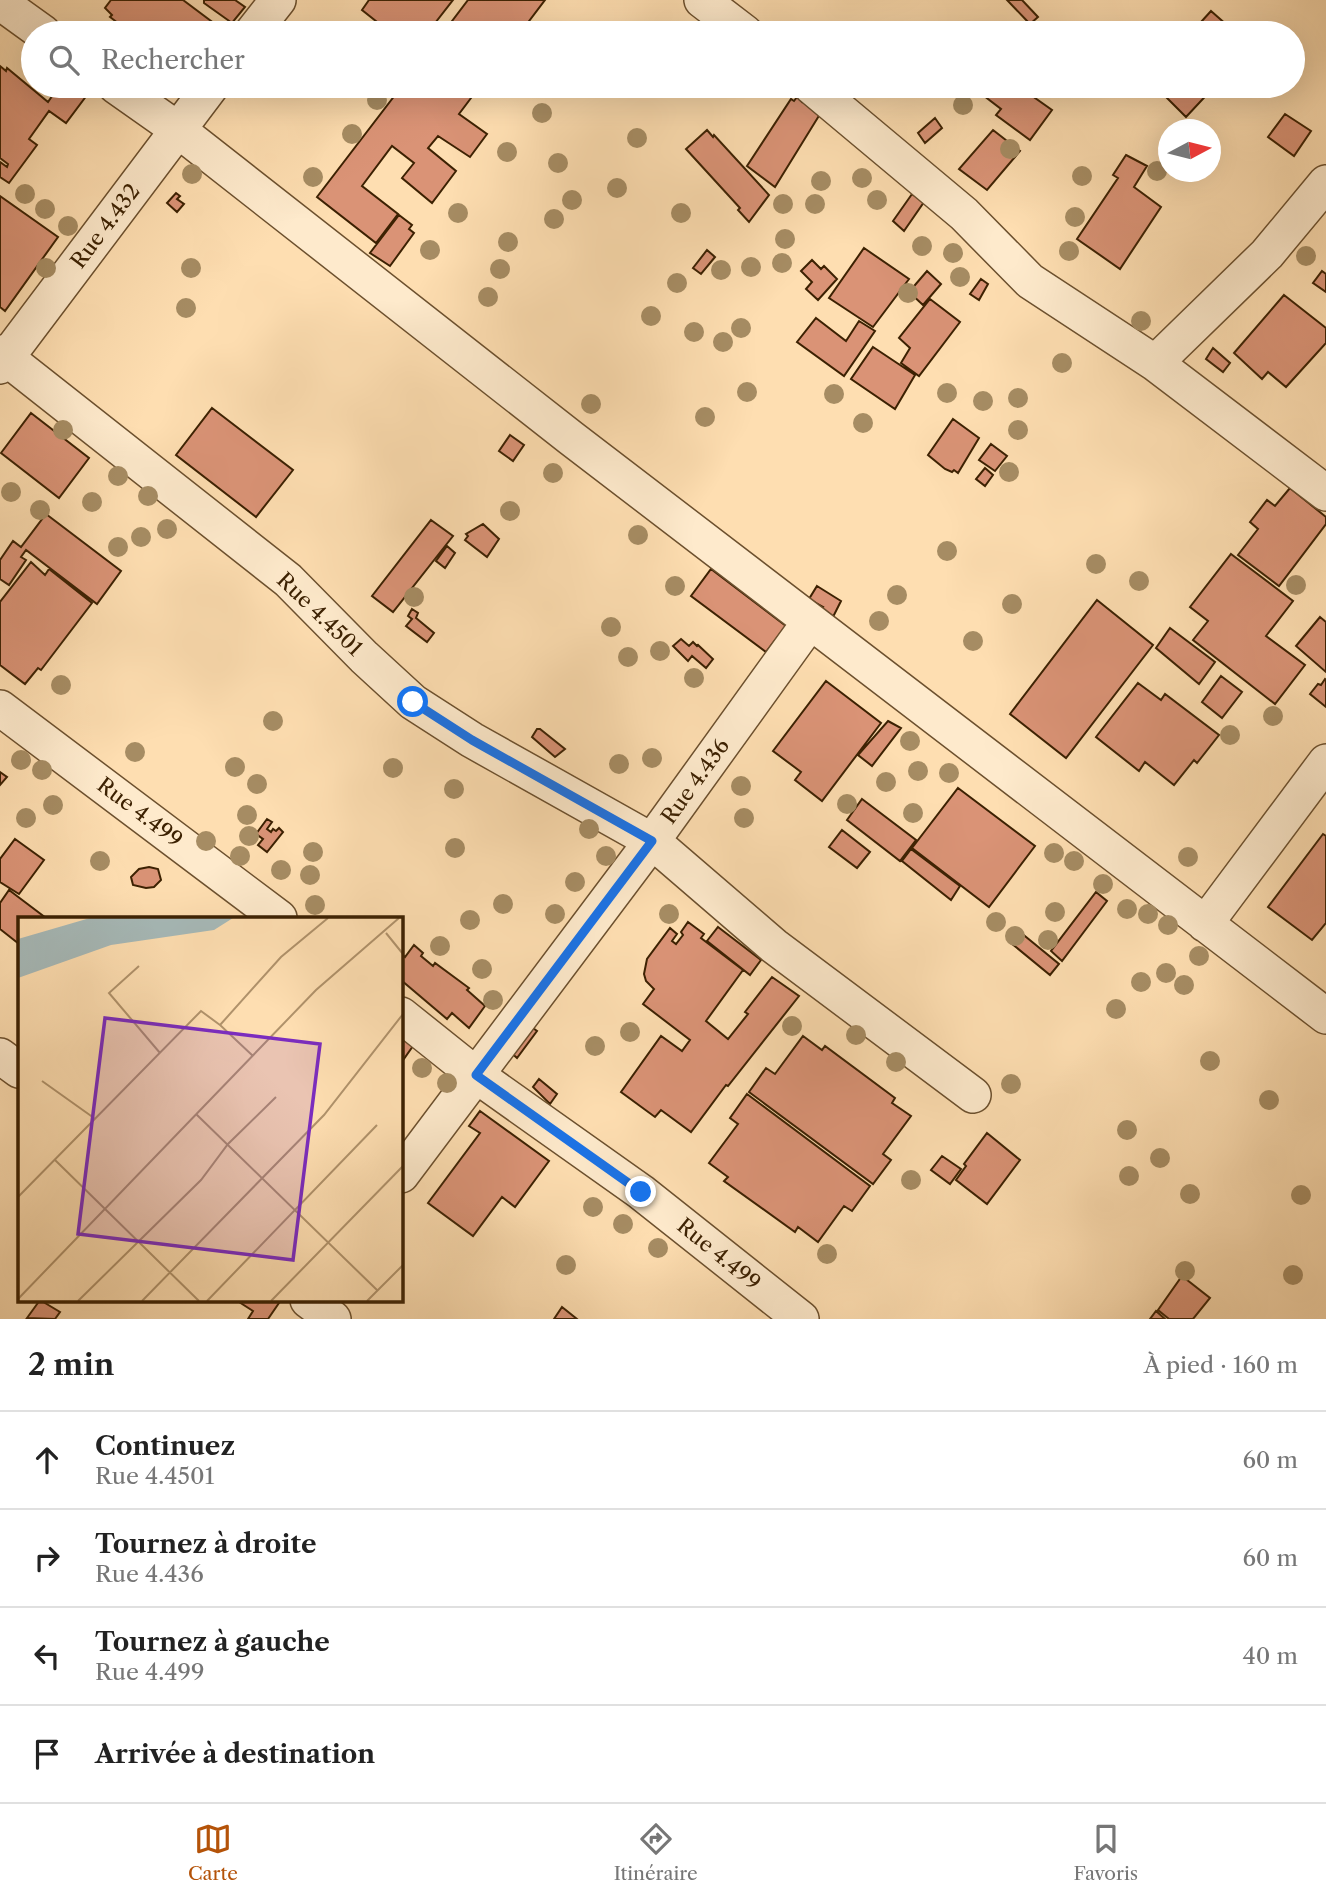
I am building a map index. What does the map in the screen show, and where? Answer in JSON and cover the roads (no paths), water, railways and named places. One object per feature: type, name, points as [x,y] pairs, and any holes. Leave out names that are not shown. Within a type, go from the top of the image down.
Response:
[{"type":"street","points":[[261,21],[278,0]]},
{"type":"street","points":[[0,2],[26,21]]},
{"type":"street","points":[[711,3],[731,21]]},
{"type":"street","points":[[133,98],[810,622],[1326,1016]]},
{"type":"street","name":"Rue 4.432","points":[[2,359],[202,98]]},
{"type":"street","points":[[825,98],[964,214],[1030,281],[1155,363],[1326,494]]},
{"type":"street","points":[[1155,363],[1267,254],[1326,183]]},
{"type":"street","name":"Rue 4.4501","points":[[2,359],[288,580],[413,702],[472,740],[652,841],[774,946],[973,1095]]},
{"type":"street","name":"Rue 4.436","points":[[402,1174],[652,841],[810,622]]},
{"type":"street","name":"Rue 4.499","points":[[0,708],[278,917]]},
{"type":"street","points":[[1205,924],[1326,762]]},
{"type":"street","name":"Rue 4.499","points":[[402,1016],[476,1075],[641,1192],[801,1319]]},
{"type":"street","points":[[0,1056],[18,1069]]},
{"type":"street","points":[[291,1319],[305,1302]]},
{"type":"street","points":[[310,1302],[333,1319]]}]
